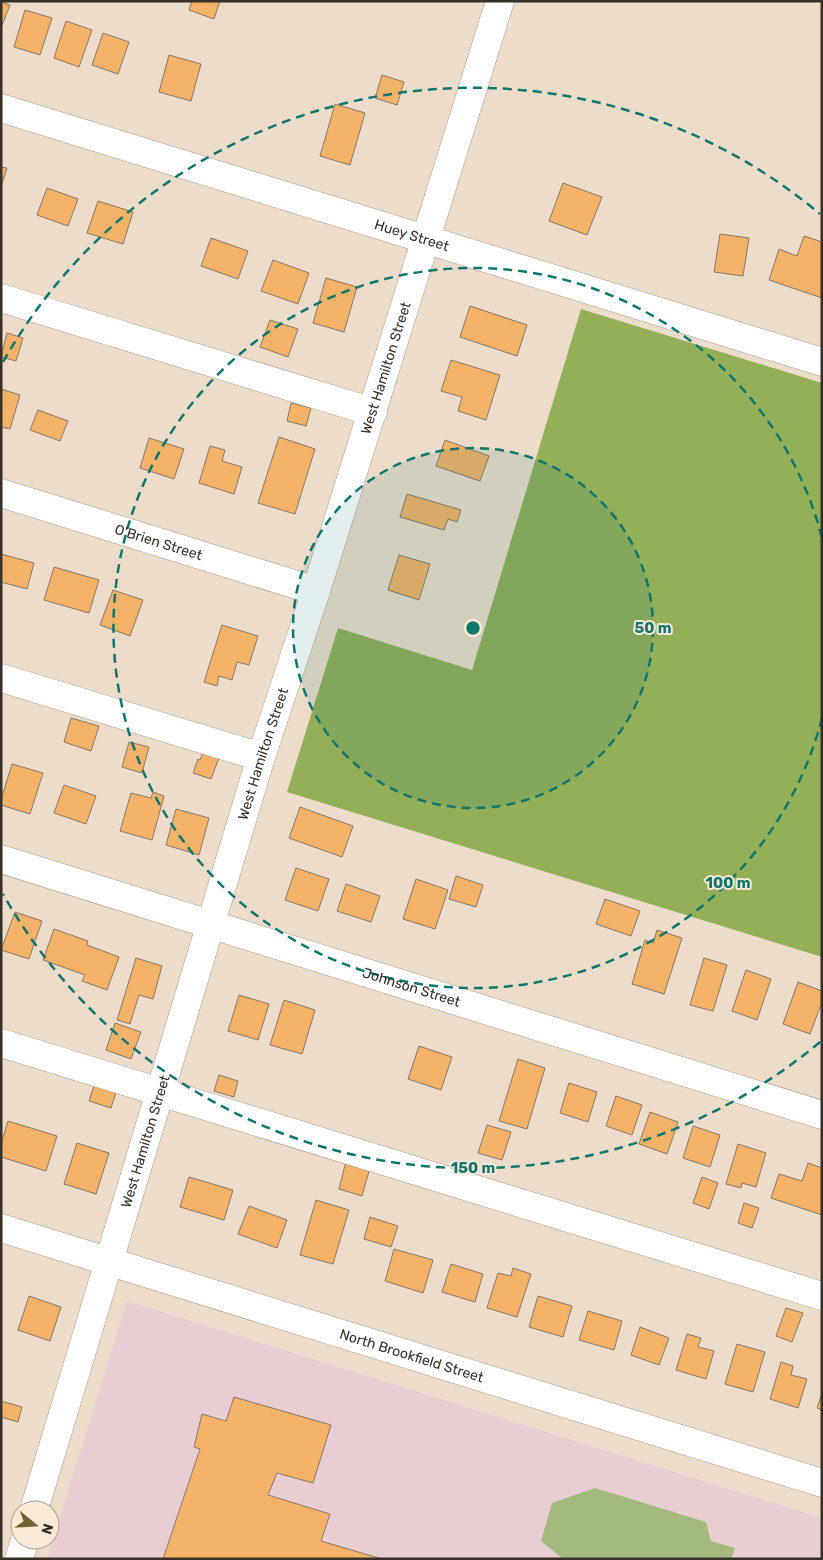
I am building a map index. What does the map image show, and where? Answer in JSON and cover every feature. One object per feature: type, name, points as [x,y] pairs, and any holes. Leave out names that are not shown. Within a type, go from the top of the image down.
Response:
[{"type":"street","name":"West Hamilton Street","points":[[37,1500],[262,757],[316,591],[500,1]]},
{"type":"street","name":"Huey Street","points":[[1,108],[822,362]]},
{"type":"street","points":[[1,298],[372,412]]},
{"type":"street","name":"O'Brien Street","points":[[1,493],[316,591]]},
{"type":"street","points":[[1,678],[262,757]]},
{"type":"street","name":"Johnson Street","points":[[1,859],[822,1115]]},
{"type":"street","points":[[1,1043],[822,1296]]},
{"type":"street","name":"North Brookfield Street","points":[[1,1228],[822,1483]]},
{"type":"shaded area","points":[[127,1301],[822,1518],[822,1559],[47,1559],[50,1550],[60,1550],[60,1517]]},
{"type":"green space","points":[[581,309],[822,383],[822,957],[287,792],[338,628],[472,670]]},
{"type":"green space","points":[[595,1488],[706,1522],[711,1541],[735,1548],[731,1559],[563,1559],[541,1541],[552,1503]]},
{"type":"building","points":[[192,1],[220,1],[214,19],[189,10]]},
{"type":"building","points":[[1,2],[10,5],[1,28]]},
{"type":"building","points":[[25,10],[52,18],[40,55],[14,47]]},
{"type":"building","points":[[66,21],[92,30],[79,67],[54,58]]},
{"type":"building","points":[[103,33],[129,42],[118,74],[92,65]]},
{"type":"building","points":[[169,55],[201,64],[191,101],[159,92]]},
{"type":"building","points":[[382,75],[404,82],[397,105],[375,98]]},
{"type":"building","points":[[335,104],[365,113],[350,165],[320,156]]},
{"type":"building","points":[[1,167],[7,168],[1,187]]},
{"type":"building","points":[[563,183],[602,197],[587,235],[549,221]]},
{"type":"building","points":[[47,188],[78,199],[68,226],[37,215]]},
{"type":"building","points":[[98,201],[133,212],[123,244],[87,233]]},
{"type":"building","points":[[720,234],[749,238],[743,276],[714,272]]},
{"type":"building","points":[[804,236],[822,242],[822,298],[769,280],[779,249],[797,256]]},
{"type":"building","points":[[211,238],[248,251],[238,279],[201,266]]},
{"type":"building","points":[[273,260],[309,273],[298,304],[261,291]]},
{"type":"building","points":[[326,278],[357,287],[344,332],[313,323]]},
{"type":"building","points":[[470,306],[527,325],[517,356],[460,337]]},
{"type":"building","points":[[270,320],[298,329],[288,357],[260,347]]},
{"type":"building","points":[[7,333],[23,338],[16,361],[1,357]]},
{"type":"building","points":[[451,360],[500,375],[486,420],[458,411],[462,397],[441,391]]},
{"type":"building","points":[[1,389],[20,395],[10,429],[1,427]]},
{"type":"building","points":[[291,403],[311,408],[306,426],[287,421]]},
{"type":"building","points":[[38,410],[68,421],[60,441],[30,430]]},
{"type":"building","points":[[279,437],[315,449],[295,514],[258,503]]},
{"type":"building","points":[[149,438],[184,449],[174,479],[140,468]]},
{"type":"building","points":[[445,440],[489,456],[480,481],[436,466]]},
{"type":"building","points":[[210,446],[225,450],[222,461],[242,467],[234,494],[199,483]]},
{"type":"building","points":[[407,494],[461,510],[457,522],[448,519],[444,530],[400,517]]},
{"type":"building","points":[[1,554],[34,563],[27,589],[1,582]]},
{"type":"building","points":[[399,555],[430,564],[419,600],[388,590]]},
{"type":"building","points":[[54,567],[99,580],[89,613],[44,600]]},
{"type":"building","points":[[113,590],[143,600],[130,636],[100,625]]},
{"type":"building","points":[[222,625],[258,636],[249,665],[237,662],[232,680],[219,676],[217,686],[204,682]]},
{"type":"building","points":[[71,718],[99,726],[91,751],[64,742]]},
{"type":"building","points":[[129,742],[149,747],[142,773],[122,767]]},
{"type":"building","points":[[203,752],[219,758],[211,779],[193,773],[198,759],[200,760]]},
{"type":"building","points":[[12,764],[43,773],[30,814],[1,805]]},
{"type":"building","points":[[64,785],[96,796],[86,824],[54,813]]},
{"type":"building","points":[[153,792],[164,796],[152,840],[120,831],[131,793],[151,798]]},
{"type":"building","points":[[300,807],[353,826],[342,857],[289,838]]},
{"type":"building","points":[[176,809],[209,818],[199,855],[166,845]]},
{"type":"building","points":[[296,868],[329,879],[318,911],[285,900]]},
{"type":"building","points":[[456,876],[483,885],[476,907],[449,899]]},
{"type":"building","points":[[416,879],[448,890],[435,929],[403,919]]},
{"type":"building","points":[[346,884],[380,896],[371,922],[337,911]]},
{"type":"building","points":[[605,899],[640,911],[631,936],[596,924]]},
{"type":"building","points":[[15,912],[42,921],[29,959],[1,950]]},
{"type":"building","points":[[54,929],[88,941],[87,945],[119,957],[107,990],[82,981],[85,975],[43,960]]},
{"type":"building","points":[[657,930],[682,938],[664,994],[632,984],[645,940],[653,943]]},
{"type":"building","points":[[136,958],[162,966],[153,999],[139,995],[130,1024],[117,1020]]},
{"type":"building","points":[[704,958],[727,965],[713,1011],[690,1005]]},
{"type":"building","points":[[746,970],[771,979],[757,1020],[732,1011]]},
{"type":"building","points":[[798,982],[822,991],[822,1002],[810,1034],[783,1024]]},
{"type":"building","points":[[239,995],[269,1004],[258,1040],[228,1031]]},
{"type":"building","points":[[284,1000],[315,1010],[302,1054],[270,1045]]},
{"type":"building","points":[[115,1023],[141,1032],[131,1059],[106,1050]]},
{"type":"building","points":[[419,1046],[452,1057],[441,1090],[408,1079]]},
{"type":"building","points":[[518,1059],[545,1068],[527,1129],[499,1121]]},
{"type":"building","points":[[219,1075],[238,1081],[234,1097],[214,1091]]},
{"type":"building","points":[[97,1076],[119,1083],[111,1108],[89,1101]]},
{"type":"building","points":[[569,1083],[597,1092],[588,1122],[560,1113]]},
{"type":"building","points":[[616,1096],[642,1105],[632,1135],[606,1126]]},
{"type":"building","points":[[650,1112],[678,1122],[667,1154],[639,1144]]},
{"type":"building","points":[[8,1121],[57,1136],[46,1171],[1,1157],[1,1144]]},
{"type":"building","points":[[487,1125],[511,1132],[502,1160],[478,1153]]},
{"type":"building","points":[[693,1126],[720,1135],[710,1167],[683,1158]]},
{"type":"building","points":[[77,1143],[109,1153],[96,1194],[64,1184]]},
{"type":"building","points":[[738,1144],[766,1153],[756,1187],[742,1183],[741,1188],[726,1184]]},
{"type":"building","points":[[347,1157],[371,1164],[362,1196],[339,1189]]},
{"type":"building","points":[[808,1163],[822,1168],[822,1215],[771,1198],[779,1174],[802,1181]]},
{"type":"building","points":[[189,1177],[233,1190],[224,1220],[180,1207]]},
{"type":"building","points":[[702,1177],[718,1183],[709,1209],[693,1203]]},
{"type":"building","points":[[316,1200],[349,1210],[333,1264],[300,1255]]},
{"type":"building","points":[[744,1203],[759,1208],[752,1228],[738,1223]]},
{"type":"building","points":[[249,1206],[287,1220],[277,1248],[238,1234]]},
{"type":"building","points":[[370,1217],[398,1226],[391,1247],[364,1239]]},
{"type":"building","points":[[394,1249],[433,1260],[423,1293],[385,1281]]},
{"type":"building","points":[[451,1264],[483,1274],[475,1302],[442,1292]]},
{"type":"building","points":[[513,1268],[531,1274],[517,1317],[487,1308],[498,1273],[511,1276]]},
{"type":"building","points":[[29,1296],[61,1307],[50,1341],[18,1330]]},
{"type":"building","points":[[538,1296],[572,1306],[563,1337],[529,1327]]},
{"type":"building","points":[[786,1308],[803,1313],[792,1342],[776,1336]]},
{"type":"building","points":[[588,1311],[622,1321],[614,1350],[579,1340]]},
{"type":"building","points":[[640,1327],[669,1338],[659,1365],[631,1355]]},
{"type":"building","points":[[687,1334],[701,1338],[698,1347],[714,1351],[706,1379],[676,1370]]},
{"type":"building","points":[[737,1344],[765,1352],[753,1392],[725,1384]]},
{"type":"building","points":[[781,1362],[793,1366],[791,1375],[807,1379],[798,1408],[770,1399]]},
{"type":"building","points":[[822,1393],[822,1410],[817,1408]]},
{"type":"building","points":[[234,1397],[331,1425],[313,1483],[277,1473],[268,1495],[330,1514],[321,1541],[382,1559],[163,1559],[200,1449],[194,1447],[202,1414],[226,1421]]},
{"type":"building","points":[[1,1401],[22,1407],[18,1422],[1,1417]]}]
